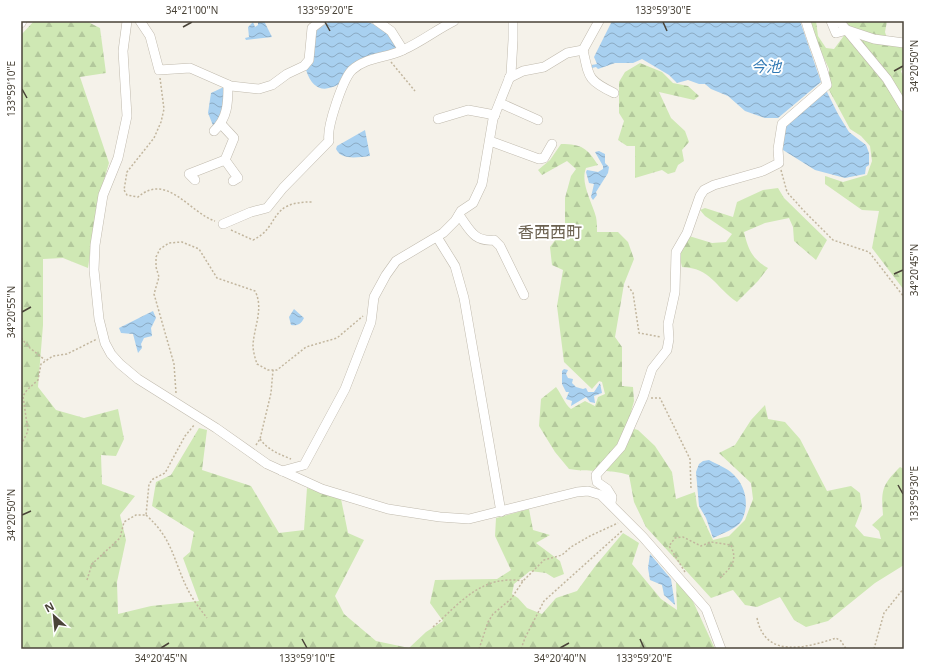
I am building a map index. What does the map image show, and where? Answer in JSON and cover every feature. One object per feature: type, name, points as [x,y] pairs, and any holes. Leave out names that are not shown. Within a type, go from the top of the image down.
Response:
[{"type":"street","points":[[127,21],[123,51],[127,116],[118,158],[103,195],[95,245],[94,270],[96,295],[104,335],[111,354],[120,364],[138,379],[282,471],[322,489],[388,509],[440,517],[470,519],[577,492],[588,491],[601,495],[611,503],[706,608],[721,649]]},
{"type":"street","points":[[140,21],[150,36],[159,70],[190,68],[228,85],[247,89],[259,89],[272,85],[287,74],[304,66],[309,60],[312,28],[321,21]]},
{"type":"street","points":[[377,21],[391,31],[403,50]]},
{"type":"street","points":[[223,224],[250,212],[267,208],[283,188],[329,141],[327,134],[335,104],[348,75],[353,69],[376,57],[385,56],[403,50],[454,21]]},
{"type":"street","points":[[282,471],[304,465],[345,389],[371,322],[374,296],[386,275],[396,261],[437,236],[455,221],[461,211],[473,203],[482,184],[495,115],[509,78],[513,52],[513,21]]},
{"type":"street","points":[[598,21],[583,50],[588,75],[597,85],[614,93]]},
{"type":"street","points":[[611,503],[612,497],[607,489],[597,482],[596,476],[621,447],[643,398],[652,369],[667,350],[669,339],[668,324],[675,292],[676,252],[687,232],[704,190],[719,183],[763,171],[779,163],[778,149],[782,124],[828,85],[806,21]]},
{"type":"street","points":[[831,21],[836,33],[847,30],[874,39],[904,43]]},
{"type":"street","points":[[839,21],[886,79],[904,107]]},
{"type":"street","points":[[509,78],[523,71],[544,67],[567,53],[583,50]]},
{"type":"street","points":[[214,131],[222,124],[228,102],[228,85]]},
{"type":"street","points":[[500,103],[538,120]]},
{"type":"street","points":[[438,119],[468,110],[495,115]]},
{"type":"street","points":[[195,180],[189,174],[225,160],[234,138],[222,124]]},
{"type":"street","points":[[490,141],[539,158],[544,158],[552,144]]},
{"type":"street","points":[[225,160],[238,178],[233,181]]},
{"type":"street","points":[[459,215],[476,237],[481,240],[494,240],[500,246],[524,295]]},
{"type":"street","points":[[437,236],[455,266],[464,298],[501,512]]},
{"type":"path","points":[[385,56],[415,91]]},
{"type":"path","points":[[779,163],[787,192],[803,210],[833,240],[869,252],[904,297]]},
{"type":"path","points":[[176,403],[174,364],[154,294],[159,277],[156,267],[156,257],[160,249],[169,243],[182,242],[199,249],[217,278],[255,291],[259,306],[253,345],[254,355],[257,364],[268,370],[277,370],[306,347],[337,338],[372,307]]},
{"type":"path","points":[[628,286],[633,293],[639,333],[669,339]]},
{"type":"path","points":[[21,445],[28,431],[23,396],[38,380],[41,364],[53,356],[66,354],[104,335]]},
{"type":"path","points":[[21,338],[30,348],[45,360]]},
{"type":"path","points":[[251,452],[260,439],[271,393],[273,370]]},
{"type":"path","points":[[643,398],[660,398],[690,459],[691,489]]},
{"type":"path","points":[[146,515],[149,484],[153,479],[165,472],[185,436],[200,418]]},
{"type":"path","points":[[260,439],[264,445],[275,452],[304,465]]},
{"type":"path","points":[[87,580],[92,564],[120,538],[124,522],[136,515],[146,515],[157,525],[168,541],[188,590],[207,618]]},
{"type":"path","points":[[479,649],[488,622],[493,614],[511,599],[523,581],[544,560],[562,555],[571,547],[590,536],[618,523],[625,529],[544,601],[521,649]]},
{"type":"path","points":[[687,574],[669,546],[674,538],[683,537],[701,546],[711,542],[731,544],[734,552],[733,565],[719,579]]},
{"type":"path","points":[[433,627],[466,596],[486,584],[512,579],[523,581]]},
{"type":"path","points":[[874,649],[884,613],[904,588]]},
{"type":"path","points":[[757,618],[761,632],[768,642],[796,648],[813,645],[836,638],[842,641],[846,649]]},
{"type":"green space","points":[[34,21],[89,21],[100,28],[106,73],[80,77],[109,163],[97,203],[88,268],[63,258],[43,259],[43,325],[38,387],[56,410],[84,418],[118,409],[124,439],[116,456],[101,455],[102,484],[135,496],[120,515],[126,540],[117,582],[118,614],[151,606],[199,601],[183,558],[190,552],[194,532],[152,506],[156,482],[171,475],[199,428],[207,430],[202,470],[251,486],[279,533],[304,530],[307,488],[341,499],[348,533],[364,540],[335,596],[344,614],[376,641],[409,648],[426,632],[443,621],[430,603],[435,580],[497,579],[511,570],[495,536],[496,518],[529,509],[533,530],[550,535],[536,543],[560,561],[564,574],[554,578],[546,573],[530,571],[514,584],[512,594],[527,608],[542,614],[556,598],[577,591],[596,565],[623,533],[639,543],[632,564],[661,599],[677,610],[676,580],[691,597],[715,649],[21,649],[21,35]]},
{"type":"green space","points":[[810,21],[816,21],[818,36],[826,48],[834,49],[843,37],[848,24],[845,21],[887,21],[885,32],[889,45],[904,43],[904,68],[901,71],[904,79],[904,290],[872,248],[879,211],[862,210],[825,184],[825,176],[843,182],[867,175],[872,161],[870,146],[861,136],[850,129],[829,90],[829,69],[814,37]]},
{"type":"green space","points":[[640,63],[662,72],[673,83],[688,86],[699,96],[694,100],[659,92],[671,118],[685,131],[689,142],[682,150],[684,161],[678,165],[675,172],[668,174],[662,170],[635,178],[635,146],[627,146],[618,140],[624,121],[619,113],[619,82],[625,72]]},
{"type":"green space","points":[[561,144],[574,145],[583,148],[591,155],[598,165],[586,168],[584,180],[596,217],[597,232],[618,232],[628,242],[634,259],[624,284],[615,337],[622,347],[622,386],[633,387],[634,401],[627,427],[638,430],[655,446],[672,472],[676,499],[695,492],[697,506],[713,540],[729,536],[745,520],[753,499],[751,483],[719,453],[735,445],[751,420],[765,405],[768,419],[785,422],[800,439],[827,491],[851,486],[860,493],[862,508],[855,526],[864,536],[881,539],[879,531],[872,525],[883,515],[882,499],[884,488],[889,479],[900,467],[904,469],[904,565],[875,583],[828,621],[806,627],[794,620],[780,597],[757,607],[745,605],[733,590],[711,598],[646,527],[634,502],[629,475],[606,471],[569,469],[555,452],[539,426],[541,399],[556,387],[571,409],[585,401],[595,406],[598,397],[605,394],[602,382],[599,381],[592,389],[564,362],[557,306],[563,270],[552,265],[550,247],[565,227],[565,198],[571,176],[576,169],[567,161],[542,175],[538,170],[550,160]]},
{"type":"green space","points":[[778,188],[784,198],[827,240],[816,260],[794,241],[793,227],[789,218],[765,223],[744,232],[747,244],[754,257],[768,268],[758,281],[737,302],[712,279],[700,271],[682,267],[679,254],[689,236],[712,243],[726,242],[732,234],[705,216],[700,210],[705,208],[733,217],[737,202],[763,190]]},
{"type":"water","points":[[258,21],[264,21],[272,37],[246,40],[245,38],[249,37],[248,27],[253,22],[255,27],[258,25]]},
{"type":"water","points":[[330,21],[369,22],[384,30],[398,48],[375,56],[349,78],[339,84],[329,88],[320,88],[312,82],[306,70],[313,57],[315,31]]},
{"type":"water","name":"今池","points":[[612,21],[800,21],[821,82],[778,118],[765,118],[745,111],[728,96],[711,89],[705,84],[699,84],[688,80],[677,83],[669,75],[642,59],[633,63],[615,63],[598,69],[596,67],[592,68],[592,65],[597,64],[594,57]]},
{"type":"water","points":[[226,86],[227,102],[214,128],[208,113],[211,93]]},
{"type":"water","points":[[826,90],[849,132],[866,145],[869,153],[869,165],[866,167],[865,174],[845,178],[815,170],[783,150],[783,137],[786,122]]},
{"type":"water","points":[[365,130],[370,156],[346,157],[339,153],[336,149],[337,146]]},
{"type":"water","points":[[599,151],[605,154],[605,163],[609,167],[608,173],[596,192],[597,195],[593,200],[591,197],[594,184],[589,183],[586,172],[587,170],[598,172],[603,169],[603,166],[595,152]]},
{"type":"water","points":[[294,309],[304,318],[299,324],[291,325],[289,317]]},
{"type":"water","points":[[153,311],[156,318],[151,328],[152,336],[144,338],[141,344],[142,348],[138,353],[133,334],[121,333],[119,328]]},
{"type":"water","points":[[564,369],[568,370],[566,374],[568,378],[573,379],[572,383],[576,387],[583,389],[586,388],[588,392],[594,392],[600,383],[602,393],[594,396],[595,403],[590,402],[586,397],[571,406],[572,401],[566,399],[569,392],[566,392],[562,384],[562,371]]},
{"type":"water","points":[[709,460],[728,470],[737,478],[743,489],[746,501],[746,508],[740,523],[713,538],[706,518],[699,506],[696,472],[699,464],[703,461]]},
{"type":"water","points":[[650,554],[671,579],[675,605],[664,595],[662,585],[650,580],[648,568]]},
{"type":"district","name":"香西西町","points":[[550,232]]}]
